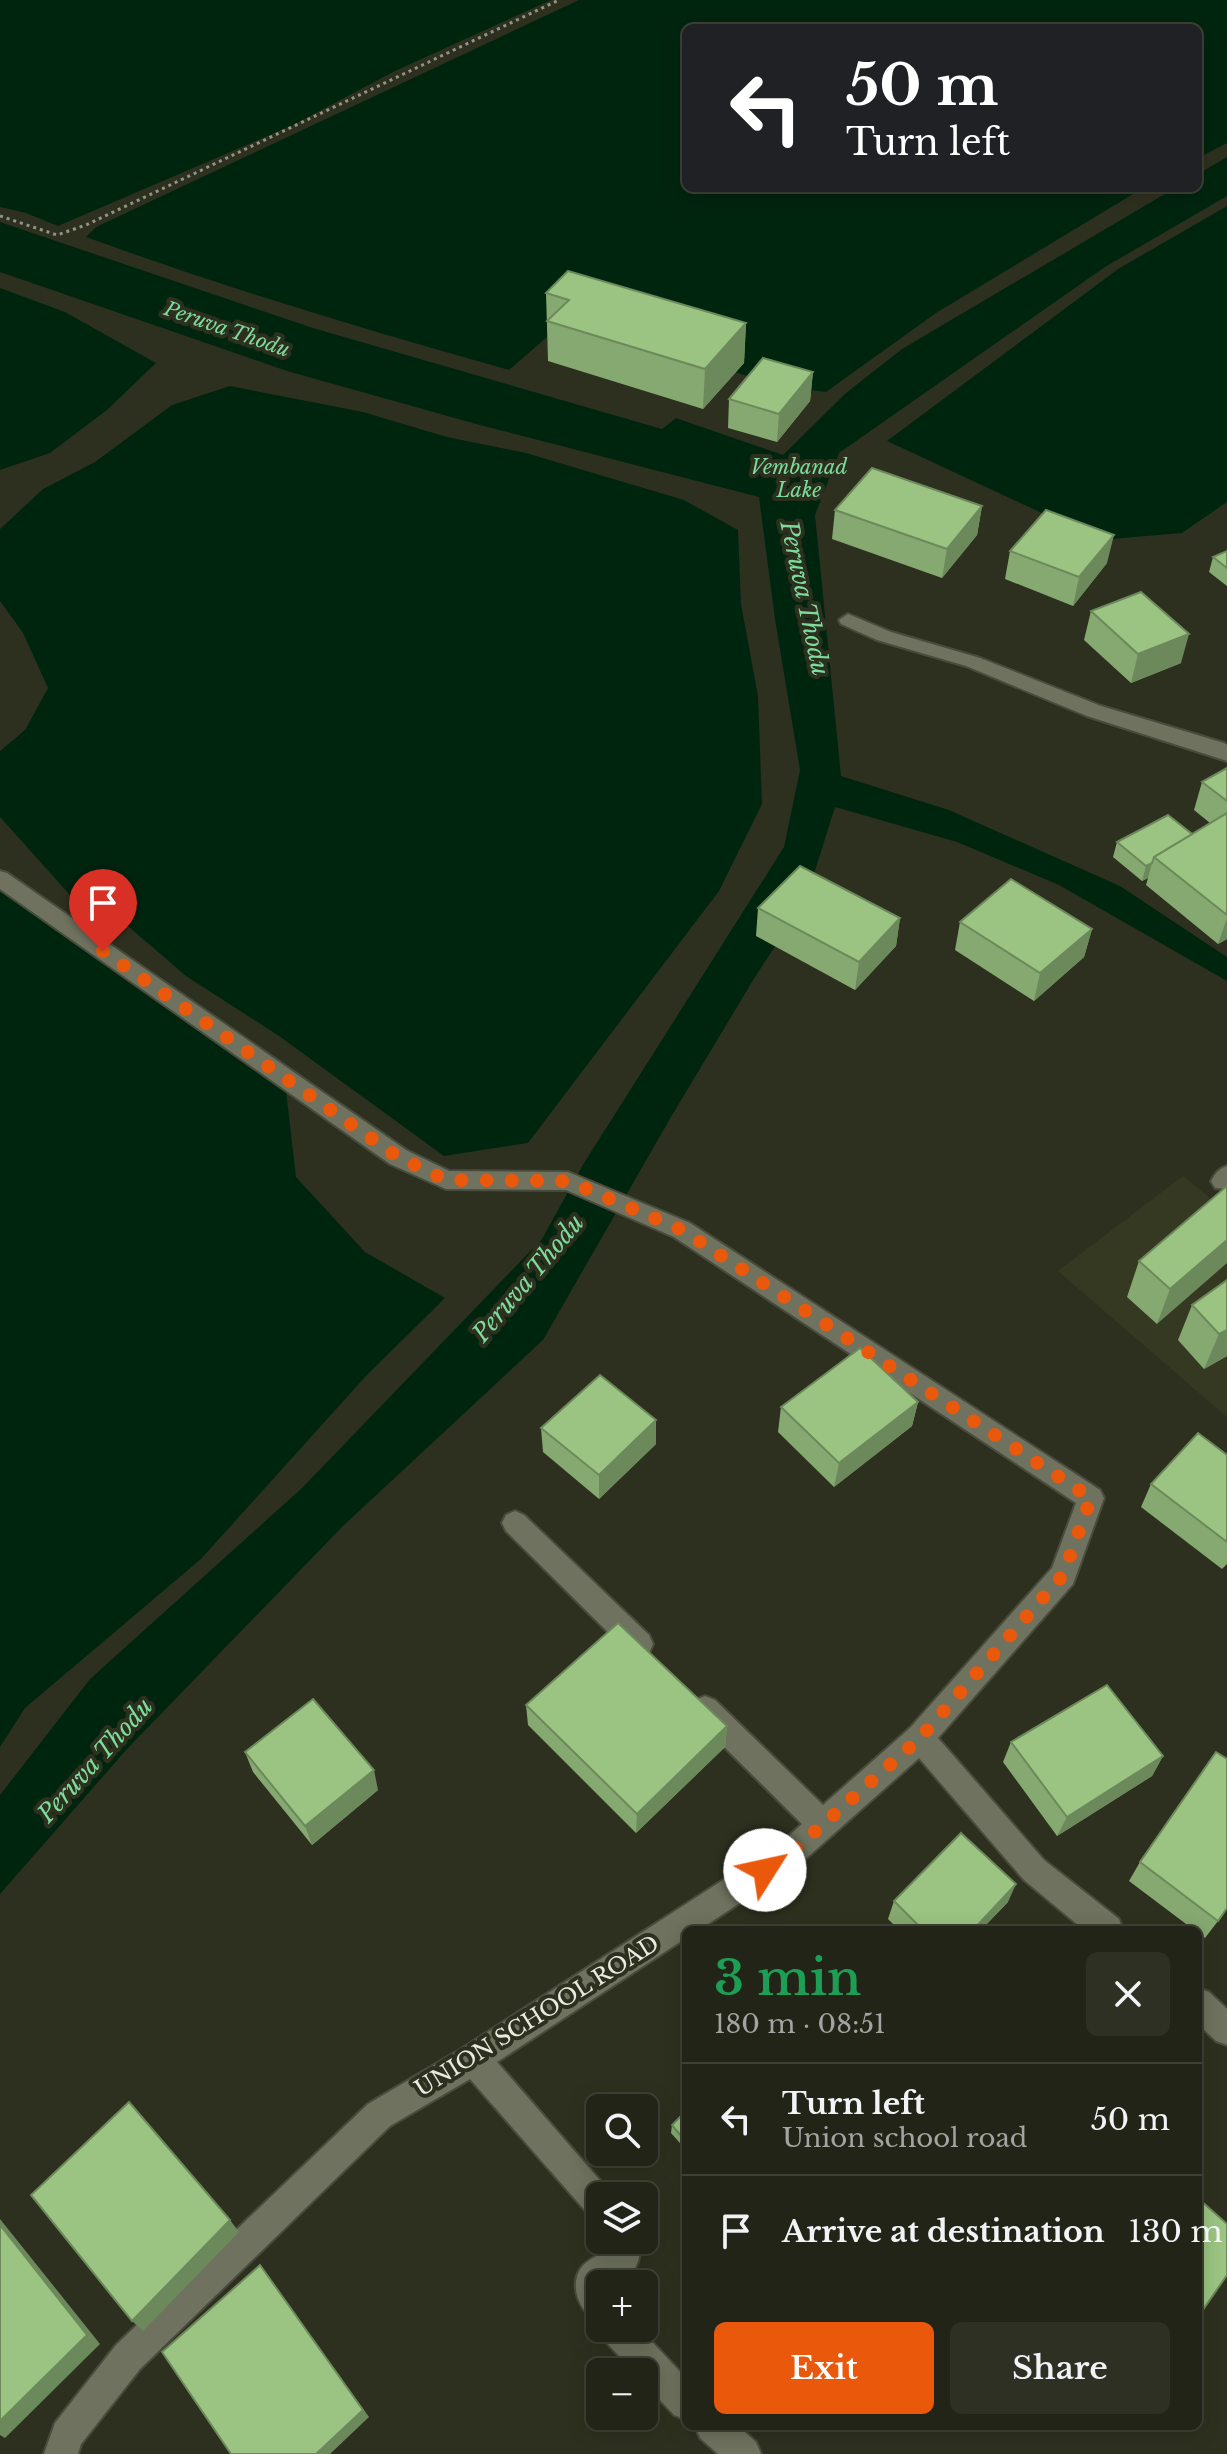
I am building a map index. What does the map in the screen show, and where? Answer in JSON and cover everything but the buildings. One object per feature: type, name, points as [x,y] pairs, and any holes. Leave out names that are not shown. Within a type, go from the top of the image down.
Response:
[{"type":"street","points":[[848,620],[884,636],[973,662],[1094,711],[1217,748],[1227,754]]},
{"type":"street","name":"UNION SCHOOL ROAD","points":[[0,878],[398,1157],[446,1180],[568,1181],[682,1230],[1091,1498],[1063,1575],[920,1738],[792,1852],[474,2059],[379,2115],[128,2357],[67,2435],[61,2454]]},
{"type":"street","points":[[515,1523],[652,1657]]},
{"type":"street","points":[[686,1691],[823,1825]]},
{"type":"street","points":[[920,1738],[1034,1870],[1103,1926]]},
{"type":"street","points":[[1202,2007],[1227,2030]]},
{"type":"street","points":[[474,2059],[586,2188]]},
{"type":"street","points":[[605,2270],[625,2258],[625,2254]]},
{"type":"street","points":[[629,2342],[682,2399]]},
{"type":"street","points":[[717,2430],[744,2454]]},
{"type":"path","points":[[0,216],[57,235],[86,225],[559,0]]},
{"type":"shaded area","points":[[1183,1176],[1227,1212],[1227,1417],[1058,1271]]},
{"type":"water","points":[[0,0],[551,0],[395,71],[293,125],[58,226],[0,207]]},
{"type":"water","points":[[579,0],[1227,0],[1227,143],[1202,156],[1202,24],[682,24],[682,192],[1136,192],[936,313],[826,392],[778,386],[569,318],[509,370],[296,308],[86,237],[96,227]]},
{"type":"water","points":[[1227,157],[1227,196],[1105,267],[839,453],[815,515],[841,776],[949,810],[1120,886],[1227,957],[1227,981],[1059,885],[957,842],[835,807],[806,899],[671,1117],[543,1340],[343,1526],[127,1749],[0,1894],[0,1795],[90,1679],[302,1488],[542,1239],[584,1163],[784,847],[800,770],[759,497],[476,424],[287,371],[0,272],[0,222],[313,328],[662,429],[676,418],[783,455],[846,393],[902,349],[1168,192],[1202,192],[1202,172]]},
{"type":"water","points":[[1227,206],[1227,502],[1182,533],[1100,540],[887,441],[1118,269]]},
{"type":"water","points":[[0,288],[65,312],[156,363],[107,410],[50,453],[0,470]]},
{"type":"water","points":[[230,386],[363,412],[447,437],[526,453],[684,500],[738,530],[741,604],[758,696],[762,804],[719,891],[528,1143],[444,1156],[279,1036],[186,976],[129,927],[70,895],[0,817],[0,751],[25,730],[48,688],[23,633],[0,601],[0,529],[43,489],[95,462],[172,405]]},
{"type":"water","points":[[0,887],[286,1091],[296,1177],[365,1252],[445,1298],[365,1377],[201,1559],[25,1708],[0,1747]]},
{"type":"route","points":[[103,951],[398,1157],[446,1180],[568,1181],[682,1230],[1091,1498],[1063,1575],[920,1738],[792,1852],[765,1870]]},
{"type":"water label","name":"Peruva Thodu","points":[[227,329]]},
{"type":"water label","name":"Vembanad Lake","points":[[799,478]]},
{"type":"water label","name":"Peruva Thodu","points":[[805,598]]},
{"type":"water label","name":"Peruva Thodu","points":[[528,1278]]},
{"type":"water label","name":"Peruva Thodu","points":[[95,1760]]}]
